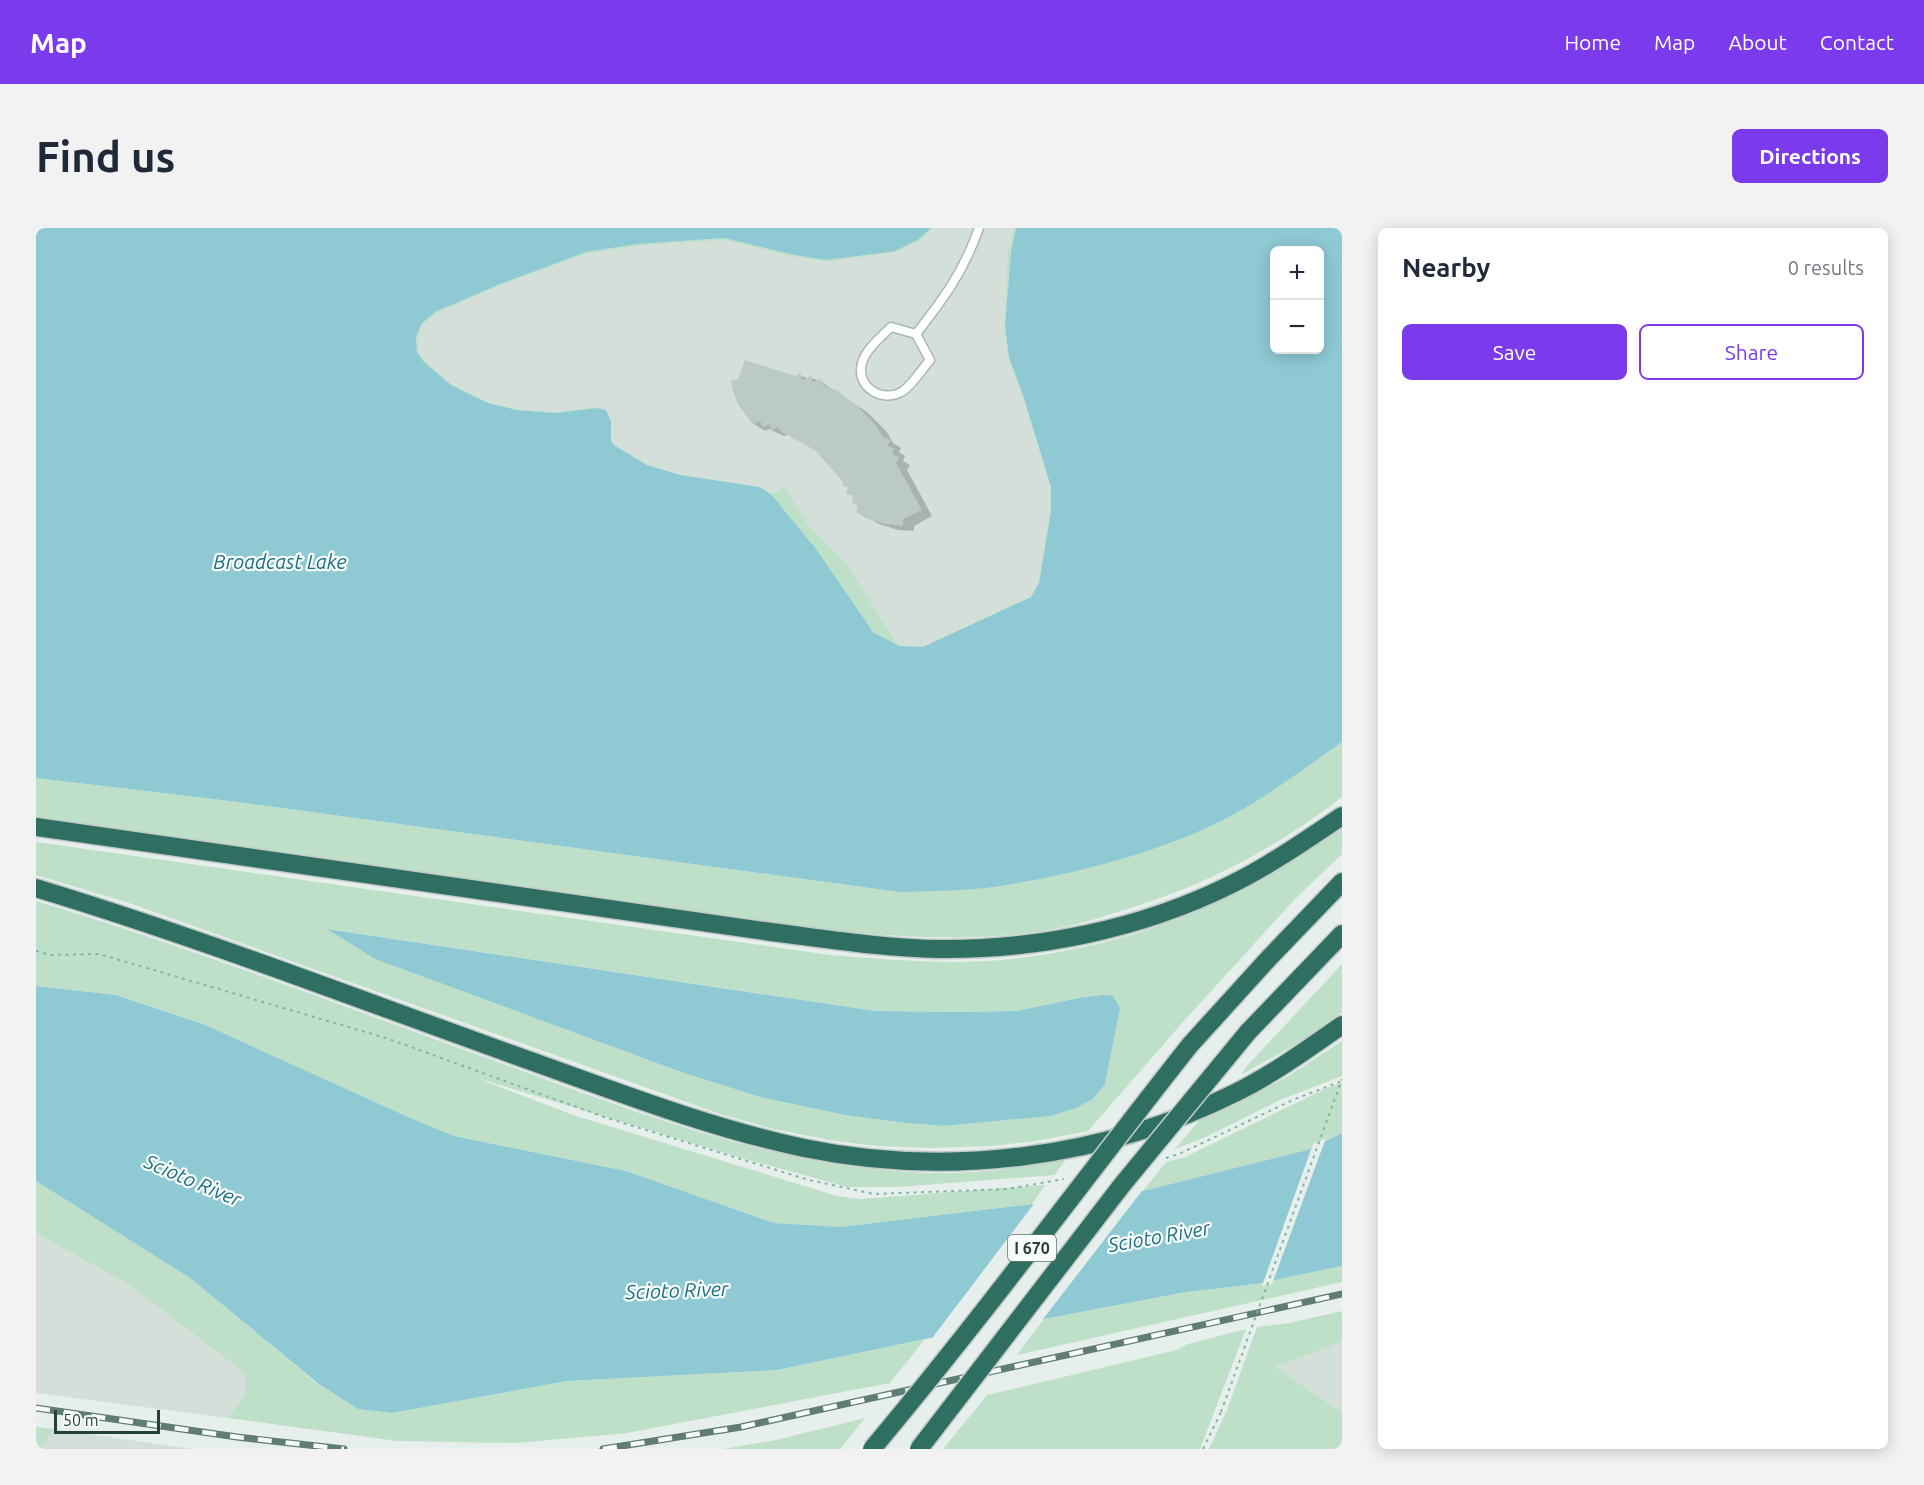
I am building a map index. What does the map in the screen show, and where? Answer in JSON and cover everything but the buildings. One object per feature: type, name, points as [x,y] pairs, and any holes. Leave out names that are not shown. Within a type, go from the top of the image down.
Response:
[{"type":"highway","points":[[36,827],[771,932],[875,945],[939,949],[1008,946],[1079,936],[1160,914],[1229,885],[1287,852],[1342,816]]},
{"type":"highway","name":"I 670","points":[[872,1449],[946,1361],[1190,1045],[1342,882]]},
{"type":"highway","points":[[36,888],[255,960],[626,1095],[718,1126],[806,1148],[880,1158],[938,1161],[992,1160],[1070,1150],[1119,1137],[1157,1125],[1237,1092],[1342,1025]]},
{"type":"highway","name":"I 670","points":[[918,1449],[1122,1185],[1248,1032],[1342,934]]},
{"type":"lane","points":[[916,334],[952,288],[979,228]]},
{"type":"lane","points":[[891,327],[916,334],[930,360],[903,391],[889,396],[877,394],[868,388],[861,375],[861,369],[862,362],[872,346],[891,327]]},
{"type":"path","points":[[1203,1449],[1221,1412],[1342,1079]]},
{"type":"shaded area","points":[[933,228],[1014,228],[1008,250],[1004,326],[1008,358],[1021,392],[1050,487],[1050,511],[1038,583],[1031,596],[923,646],[899,646],[844,560],[808,524],[784,486],[771,494],[760,487],[681,475],[647,465],[614,445],[611,440],[611,421],[606,410],[596,407],[554,412],[517,409],[488,402],[452,384],[418,352],[418,338],[423,324],[435,314],[503,284],[586,254],[638,246],[724,240],[794,257],[826,262],[920,241]]},
{"type":"shaded area","points":[[36,1233],[129,1285],[246,1373],[245,1394],[228,1418],[36,1393]]},
{"type":"shaded area","points":[[1342,1342],[1342,1412],[1275,1367]]},
{"type":"shaded area","points":[[53,1429],[193,1449],[41,1449]]},
{"type":"green space","points":[[933,228],[920,241],[895,252],[826,262],[794,257],[724,240],[638,246],[586,254],[503,284],[435,314],[423,324],[418,338],[418,352],[425,361],[452,384],[488,402],[517,409],[554,412],[597,407],[606,410],[597,408],[555,413],[517,410],[488,403],[451,385],[424,362],[417,352],[416,337],[422,323],[435,312],[503,283],[586,252],[638,244],[724,238],[794,255],[826,260],[919,239]]},
{"type":"green space","points":[[1014,228],[1016,228],[1011,251],[1005,326],[1009,358],[1022,392],[1051,487],[1051,511],[1039,583],[1031,597],[923,647],[899,646],[923,646],[1031,596],[1038,583],[1050,511],[1050,487],[1021,392],[1008,358],[1004,326],[1008,250]]},
{"type":"green space","points":[[784,486],[808,524],[844,560],[899,646],[873,632],[817,550],[771,494]]},
{"type":"green space","points":[[1342,742],[1342,797],[1260,852],[1202,881],[1140,905],[1059,928],[996,936],[897,936],[799,926],[36,817],[36,778],[230,801],[899,892],[985,888],[1063,874],[1144,851],[1215,824],[1281,785]]},
{"type":"green space","points":[[1342,828],[1342,854],[1295,899],[1088,1131],[1036,1141],[991,1146],[930,1148],[876,1146],[829,1140],[774,1129],[720,1114],[129,903],[36,875],[36,842],[830,955],[910,961],[969,962],[1020,958],[1082,948],[1173,921],[1244,889]],"holes":[[[329,929],[875,1011],[1016,1011],[1079,998],[1120,1008],[1105,1084],[1093,1099],[1076,1108],[1051,1116],[943,1126],[906,1123],[845,1115],[760,1097],[681,1072],[375,959]]]},
{"type":"green space","points":[[36,901],[207,957],[661,1120],[777,1153],[836,1164],[896,1171],[958,1173],[998,1170],[1065,1160],[1055,1175],[897,1187],[847,1187],[738,1157],[477,1078],[573,1115],[837,1196],[860,1199],[1045,1185],[1032,1204],[840,1227],[774,1223],[626,1171],[454,1136],[203,1024],[116,995],[36,986]]},
{"type":"green space","points":[[1342,964],[1342,1012],[1303,1040],[1241,1075],[1246,1067]]},
{"type":"green space","points":[[1342,1041],[1342,1076],[1280,1100],[1208,1136],[1175,1149],[1200,1120],[1235,1105],[1290,1075]]},
{"type":"green space","points":[[1342,1083],[1342,1133],[1307,1150],[1143,1191],[1166,1162],[1185,1157],[1327,1088]]},
{"type":"green space","points":[[36,1181],[190,1278],[319,1385],[358,1409],[392,1413],[567,1381],[777,1370],[925,1339],[890,1383],[627,1433],[516,1443],[397,1441],[228,1418],[245,1394],[245,1373],[129,1285],[36,1233]]},
{"type":"green space","points":[[1342,1266],[1342,1282],[1017,1355],[1044,1319],[1186,1292],[1256,1284]]},
{"type":"green space","points":[[1342,1311],[1342,1342],[1275,1367],[1342,1412],[1342,1449],[1209,1449],[1227,1410],[1257,1327],[1289,1323]]},
{"type":"green space","points":[[1246,1329],[1200,1449],[943,1449],[987,1395],[1177,1350],[1188,1344]]},
{"type":"green space","points":[[865,1418],[840,1449],[723,1449],[776,1440]]},
{"type":"green space","points":[[36,1427],[53,1429],[41,1449],[36,1449]]},
{"type":"water","name":"Broadcast Lake","points":[[36,228],[931,228],[919,239],[895,251],[826,260],[794,255],[724,238],[638,244],[586,252],[503,283],[435,312],[422,323],[416,337],[417,352],[424,362],[451,385],[488,403],[517,410],[555,413],[597,408],[606,410],[611,421],[611,440],[614,445],[647,465],[681,475],[760,487],[771,494],[817,550],[873,632],[899,646],[923,647],[1031,597],[1039,583],[1051,511],[1051,487],[1022,392],[1009,358],[1005,326],[1011,251],[1016,228],[1340,228],[1342,234],[1342,742],[1280,786],[1215,824],[1189,836],[1132,856],[1073,872],[986,888],[899,892],[230,801],[36,778]]},
{"type":"water","points":[[327,929],[875,1011],[1016,1011],[1104,995],[1113,996],[1120,1008],[1105,1084],[1093,1099],[1076,1108],[1051,1116],[943,1126],[906,1123],[845,1115],[760,1097],[681,1072],[375,959]]},
{"type":"water","name":"Scioto River","points":[[36,986],[116,995],[203,1024],[454,1136],[626,1171],[774,1223],[840,1227],[1143,1191],[1307,1150],[1342,1133],[1342,1266],[1256,1284],[1186,1292],[925,1339],[777,1370],[567,1381],[392,1413],[358,1409],[320,1385],[190,1278],[36,1181]]},
{"type":"pier","points":[[1326,1138],[1272,1284],[1262,1286],[1313,1144]]},
{"type":"pier","points":[[1145,1187],[1040,1323],[930,1341],[1036,1201]]},
{"type":"railway","points":[[603,1449],[741,1427],[1342,1294]]},
{"type":"railway","points":[[36,1408],[237,1437],[344,1449]]}]
